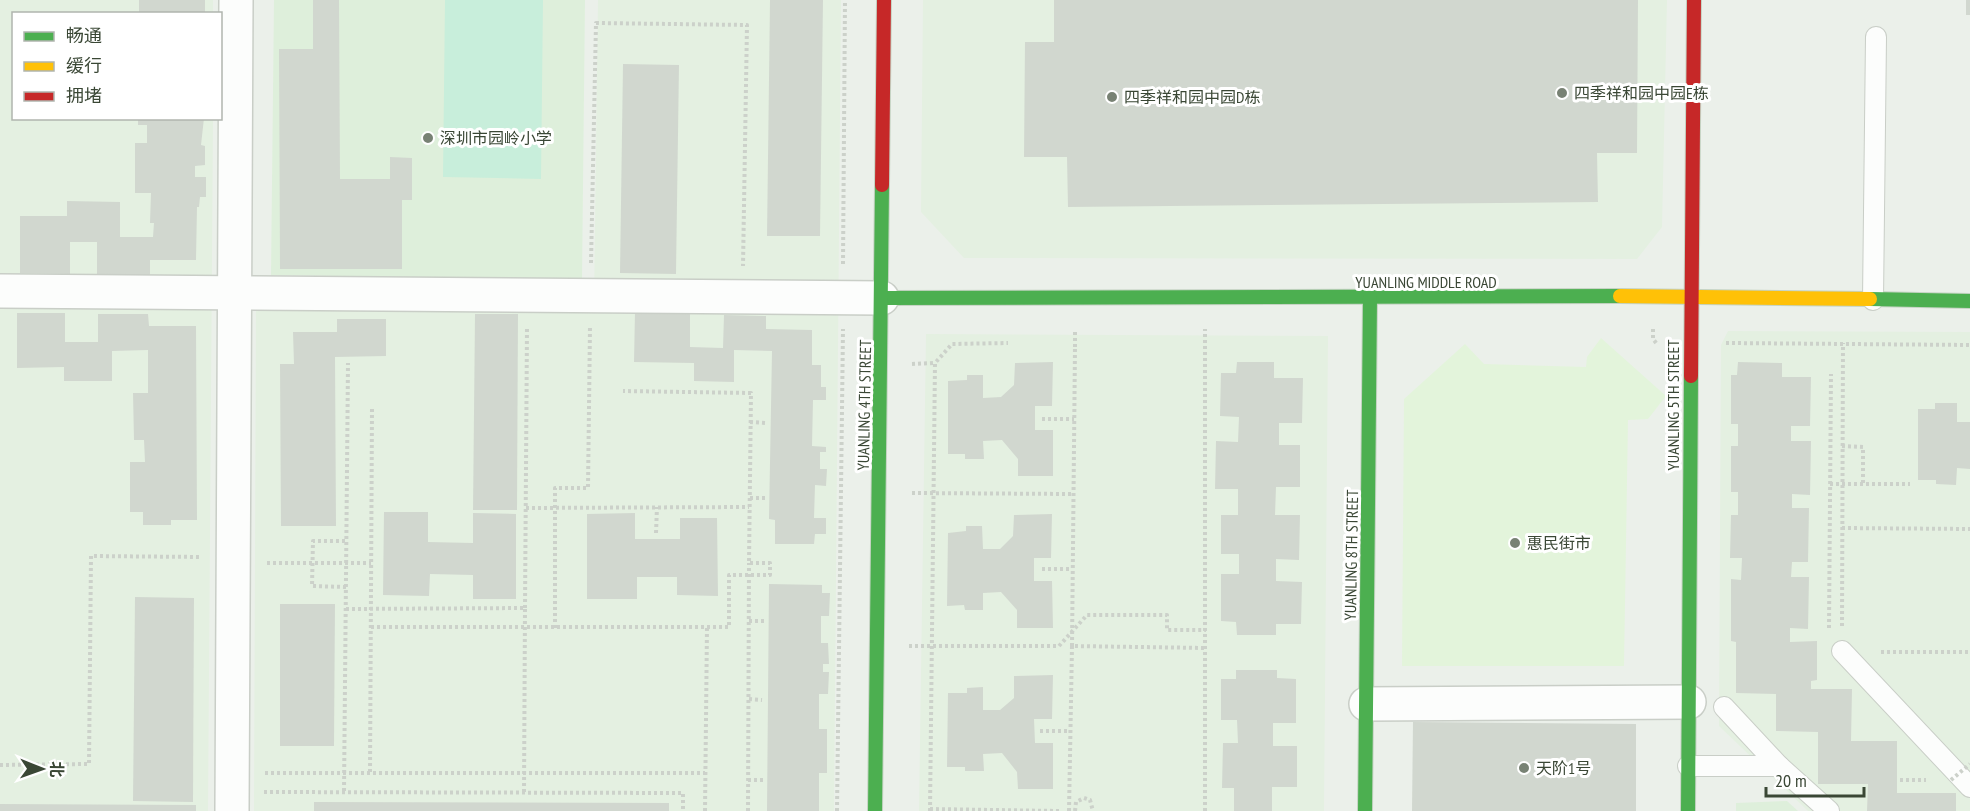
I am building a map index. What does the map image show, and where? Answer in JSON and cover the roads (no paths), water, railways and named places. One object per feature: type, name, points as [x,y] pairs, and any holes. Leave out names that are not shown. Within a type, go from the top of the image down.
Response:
[{"type":"street","points":[[231,811],[248,560],[234,292],[236,0]]},
{"type":"street","name":"YUANLING 4TH STREET","points":[[875,811],[884,0]]},
{"type":"street","name":"YUANLING 5TH STREET","points":[[1688,811],[1694,0]]},
{"type":"street","points":[[0,291],[882,298]]},
{"type":"street","name":"YUANLING MIDDLE ROAD","points":[[882,298],[1691,297],[1970,301]]},
{"type":"street","name":"YUANLING 8TH STREET","points":[[1365,811],[1370,298]]},
{"type":"street","points":[[1366,704],[1689,702]]},
{"type":"lane","points":[[1873,300],[1876,37]]},
{"type":"lane","points":[[1836,646],[1970,786]]},
{"type":"lane","points":[[1725,707],[1779,766],[1829,811]]},
{"type":"lane","points":[[1688,766],[1779,766]]},
{"type":"place","name":"四季祥和园中园E栋","points":[[1562,93]]},
{"type":"place","name":"四季祥和园中园D栋","points":[[1112,97]]},
{"type":"place","name":"深圳市园岭小学","points":[[428,138]]},
{"type":"place","name":"惠民街市","points":[[1515,543]]},
{"type":"place","name":"天阶1号","points":[[1524,768]]}]
